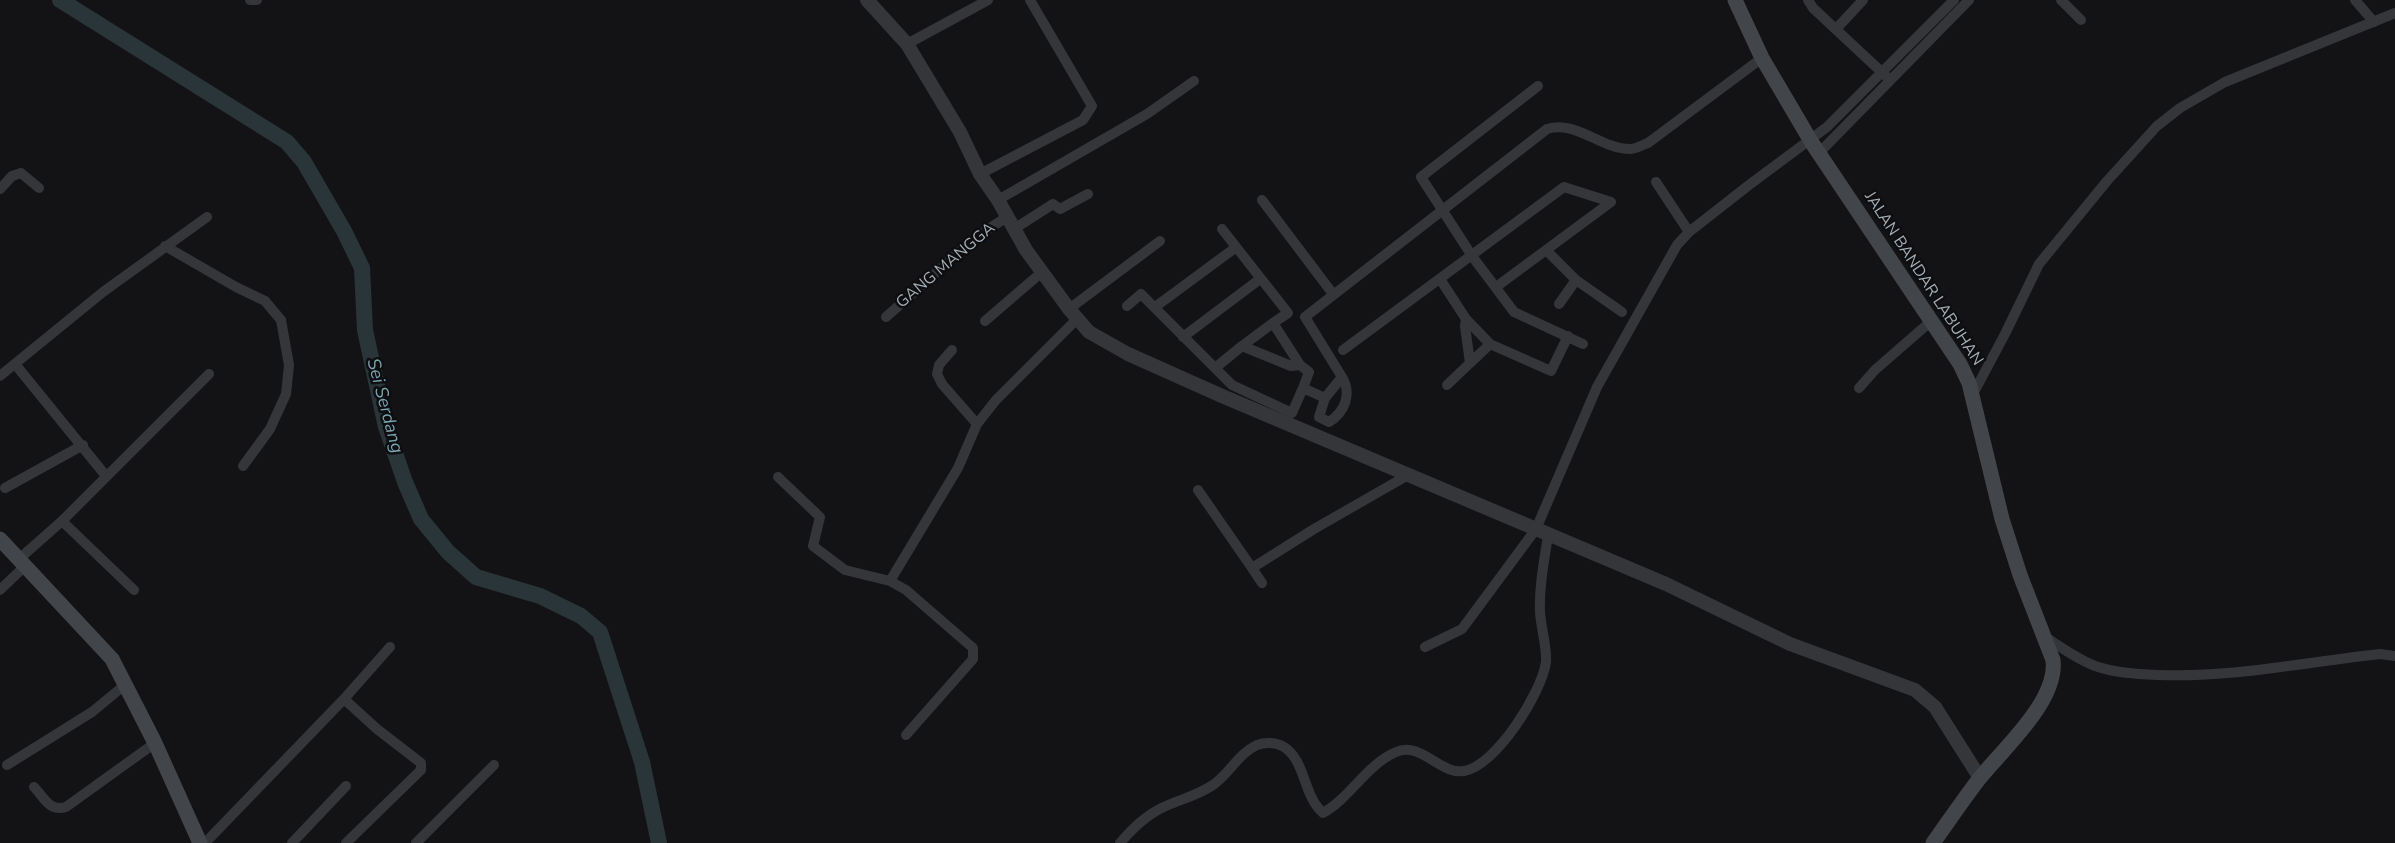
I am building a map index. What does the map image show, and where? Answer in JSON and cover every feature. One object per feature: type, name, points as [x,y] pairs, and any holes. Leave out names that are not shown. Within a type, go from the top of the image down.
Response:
[{"type":"main road","name":"JALAN BANDAR LABUHAN","points":[[1738,1],[1762,58],[1814,147],[1960,364],[1973,394],[2002,519],[2054,660],[2054,674],[2043,700],[1980,778],[1933,843]]},
{"type":"main road","points":[[0,538],[97,640],[112,659],[155,743],[200,843]]},
{"type":"street","points":[[250,0],[257,0]]},
{"type":"street","points":[[867,0],[907,44],[960,132],[980,174],[1042,272],[1073,314],[1102,340],[1222,396],[1410,474],[1548,536],[1666,584],[1790,644],[1917,692],[1935,707],[1980,778]]},
{"type":"street","points":[[907,44],[988,0]]},
{"type":"street","points":[[980,174],[1083,120],[1092,106],[1030,0]]},
{"type":"street","points":[[1808,0],[1813,8],[1887,76]]},
{"type":"street","points":[[1837,28],[1863,0]]},
{"type":"street","points":[[1887,76],[1954,0]]},
{"type":"street","points":[[1814,147],[1969,0]]},
{"type":"street","points":[[2061,0],[2081,20]]},
{"type":"street","points":[[2355,0],[2374,22]]},
{"type":"street","points":[[1973,394],[2039,264],[2157,126],[2180,108],[2225,82],[2395,13]]},
{"type":"street","points":[[1324,420],[1337,417],[1347,397],[1346,384],[1305,316],[1547,129],[1559,125],[1617,147],[1632,150],[1648,143],[1762,58]]},
{"type":"street","points":[[998,200],[1147,114],[1194,81]]},
{"type":"street","points":[[1538,86],[1421,177],[1472,256],[1514,312],[1583,344]]},
{"type":"street","points":[[1425,647],[1462,628],[1536,529],[1598,387],[1677,244],[1749,184],[1814,147],[1849,113]]},
{"type":"street","points":[[0,189],[12,176],[21,173],[39,188]]},
{"type":"street","points":[[1656,182],[1689,232]]},
{"type":"street","points":[[1343,350],[1564,188],[1611,202],[1496,287]]},
{"type":"street","points":[[1014,229],[1053,204],[1060,210],[1088,194]]},
{"type":"street","points":[[1262,200],[1333,294]]},
{"type":"street","name":"GANG MANGGA","points":[[886,317],[970,242],[1007,216]]},
{"type":"street","points":[[0,376],[103,292],[207,217]]},
{"type":"street","points":[[1215,368],[1288,312],[1222,229]]},
{"type":"street","points":[[890,581],[958,468],[977,424],[996,400],[1073,314],[1160,241]]},
{"type":"street","points":[[165,246],[236,287],[266,301],[281,320],[289,365],[286,394],[270,429],[243,466]]},
{"type":"street","points":[[1155,307],[1235,248]]},
{"type":"street","points":[[1546,250],[1576,280],[1622,312]]},
{"type":"street","points":[[986,321],[1042,272]]},
{"type":"street","points":[[1184,337],[1260,279]]},
{"type":"street","points":[[1440,279],[1466,319],[1490,344],[1551,371],[1568,336]]},
{"type":"street","points":[[1559,304],[1576,280]]},
{"type":"street","points":[[1127,306],[1142,294],[1232,386],[1292,412],[1310,372],[1300,365],[1273,323]]},
{"type":"street","points":[[1466,319],[1470,363]]},
{"type":"street","points":[[1859,388],[1875,370],[1930,322]]},
{"type":"street","points":[[1447,385],[1490,344]]},
{"type":"street","points":[[1242,346],[1291,366],[1300,365]]},
{"type":"street","points":[[952,350],[939,365],[937,374],[942,384],[977,424]]},
{"type":"street","points":[[15,364],[106,476]]},
{"type":"street","points":[[0,590],[62,521],[209,374]]},
{"type":"street","points":[[1317,435],[1324,420],[1325,398],[1342,377]]},
{"type":"street","points":[[1303,388],[1325,398]]},
{"type":"street","points":[[5,488],[83,445]]},
{"type":"street","points":[[1252,568],[1314,529],[1410,474]]},
{"type":"street","points":[[778,477],[820,517],[813,546],[844,570],[890,581],[910,593],[975,651],[973,659],[906,735]]},
{"type":"street","points":[[1198,490],[1262,583]]},
{"type":"street","points":[[62,521],[134,590]]},
{"type":"street","points":[[1120,843],[1134,827],[1151,814],[1199,794],[1214,785],[1246,752],[1259,744],[1280,745],[1291,753],[1296,759],[1312,801],[1323,813],[1375,766],[1396,752],[1411,750],[1460,771],[1471,768],[1490,757],[1520,718],[1544,670],[1546,651],[1541,623],[1540,591],[1548,536]]},
{"type":"street","points":[[2044,636],[2069,653],[2095,666],[2140,674],[2190,676],[2268,670],[2380,654],[2395,656]]},
{"type":"street","points":[[205,843],[344,699],[390,647]]},
{"type":"street","points":[[7,765],[92,712],[126,684]]},
{"type":"street","points":[[344,699],[422,766],[421,770],[346,843]]},
{"type":"street","points":[[34,787],[52,806],[66,807],[155,743]]},
{"type":"street","points":[[416,843],[494,765]]},
{"type":"street","points":[[292,843],[346,786]]},
{"type":"waterway","name":"Sei Serdang","points":[[60,0],[287,142],[304,162],[344,231],[362,268],[365,330],[386,427],[421,519],[448,552],[476,577],[540,596],[581,616],[600,632],[642,762],[659,843]]}]
